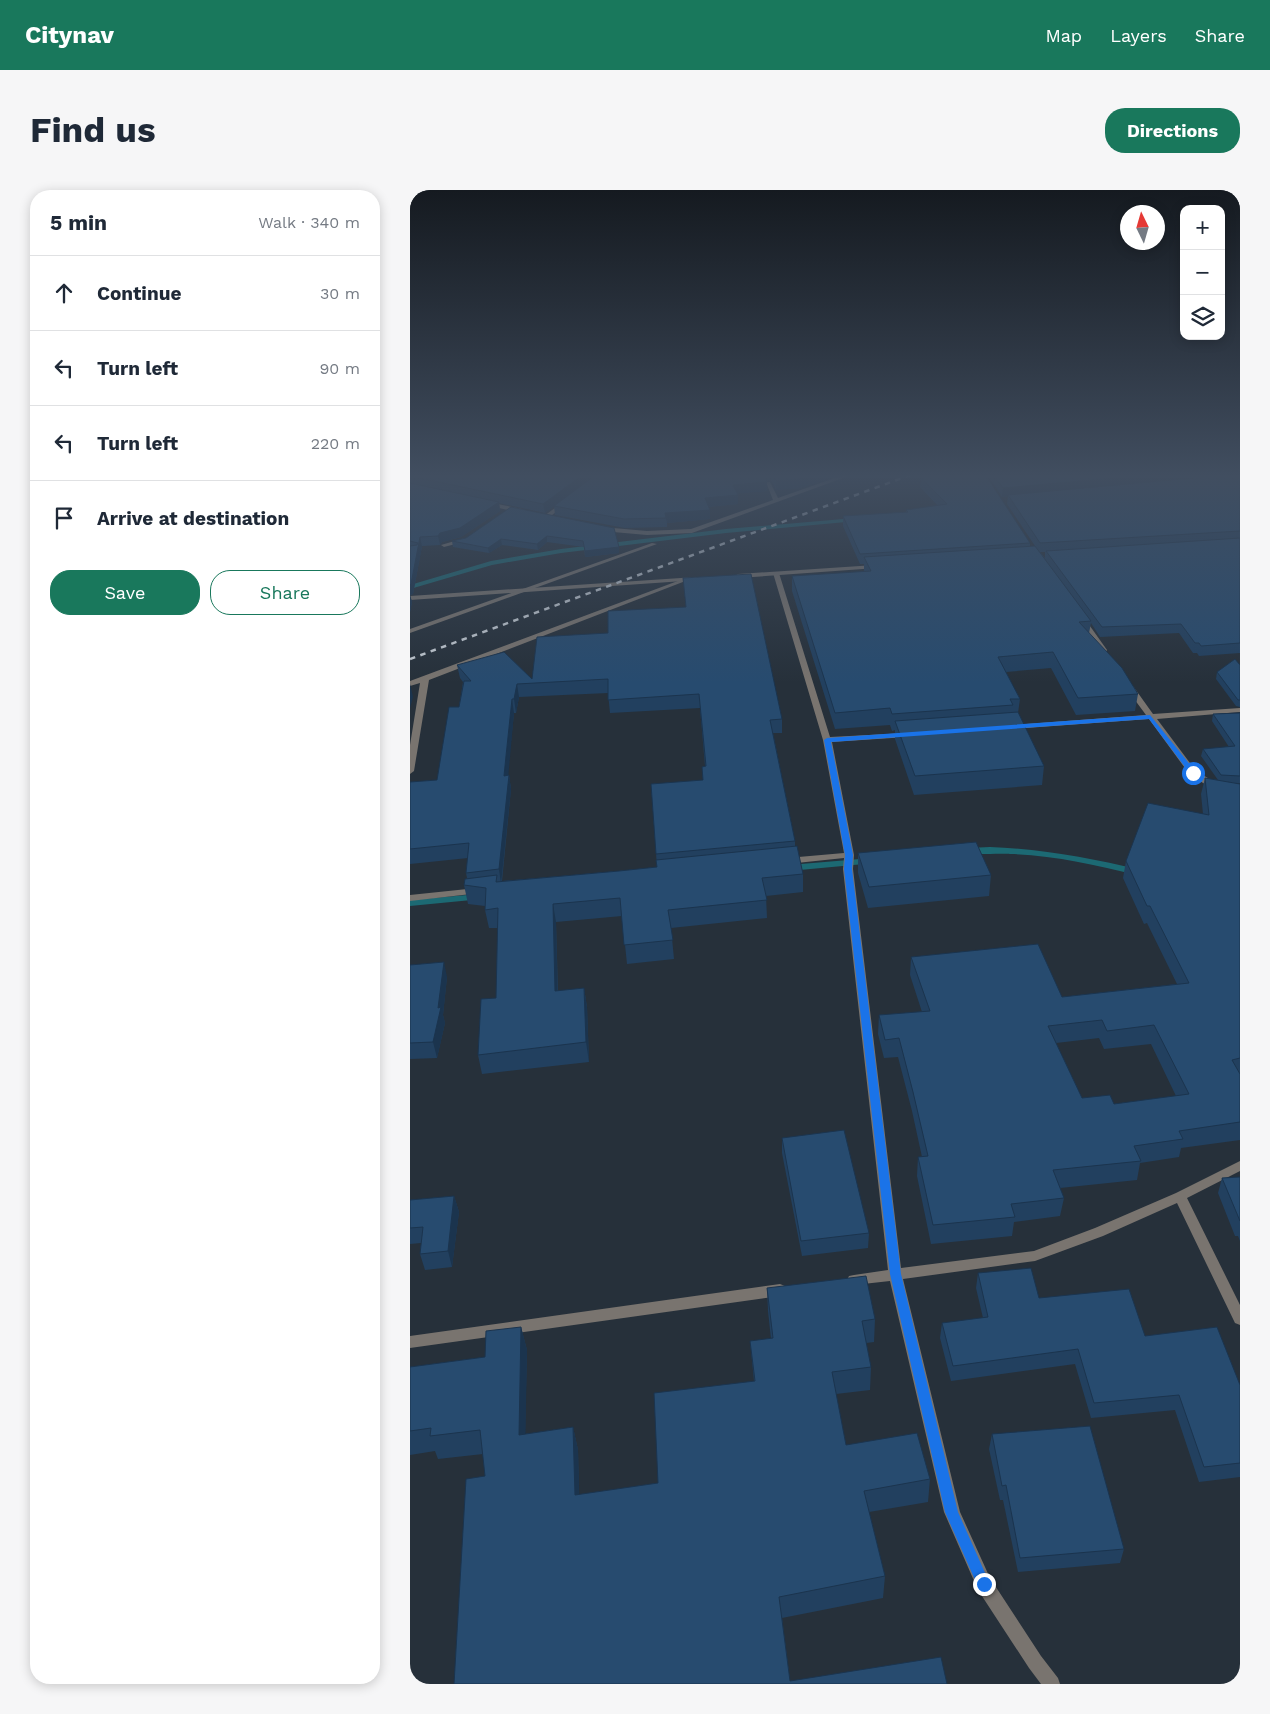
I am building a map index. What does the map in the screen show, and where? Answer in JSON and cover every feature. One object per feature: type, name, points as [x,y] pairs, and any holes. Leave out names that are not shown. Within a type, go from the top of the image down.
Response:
[{"type":"street","points":[[444,545],[449,544]]},
{"type":"street","points":[[410,631],[654,544]]},
{"type":"street","points":[[730,576],[884,566]]},
{"type":"street","points":[[776,574],[827,740],[849,855],[848,869],[896,1274],[952,1512],[984,1584],[1035,1662],[1052,1684]]},
{"type":"street","points":[[410,598],[703,578]]},
{"type":"street","points":[[410,684],[685,580]]},
{"type":"street","points":[[1075,612],[1110,660]]},
{"type":"street","points":[[410,771],[426,678]]},
{"type":"street","points":[[1127,685],[1193,773],[1216,787],[1240,788]]},
{"type":"street","points":[[1004,728],[1240,710]]},
{"type":"street","points":[[827,740],[916,734]]},
{"type":"street","points":[[780,862],[849,855]]},
{"type":"street","points":[[410,898],[488,890]]},
{"type":"street","points":[[837,1282],[1034,1256],[1099,1232],[1180,1196],[1240,1166]]},
{"type":"street","points":[[1180,1196],[1240,1319]]},
{"type":"street","points":[[410,1342],[789,1289]]},
{"type":"building","points":[[419,544],[410,585],[410,546]]},
{"type":"building","points":[[466,544],[494,544],[488,548]]},
{"type":"building","points":[[584,544],[618,544],[619,547],[585,551]]},
{"type":"building","points":[[855,544],[1019,544],[860,554]]},
{"type":"building","points":[[1155,544],[1240,544],[1240,643],[1201,646],[1199,643],[1195,643],[1181,624],[1102,627],[1046,551]]},
{"type":"building","points":[[1035,546],[1091,621],[1079,622],[1122,668],[1138,694],[1078,698],[1053,652],[998,657],[1020,699],[1010,699],[1013,705],[892,714],[890,708],[835,713],[792,576],[871,571],[864,557]]},
{"type":"building","points":[[751,574],[782,719],[770,720],[795,841],[656,854],[651,784],[703,780],[702,767],[706,766],[699,694],[608,700],[608,679],[517,684],[514,699],[512,699],[504,776],[509,775],[499,869],[466,873],[469,843],[410,849],[410,782],[437,780],[449,707],[459,707],[464,681],[471,681],[457,665],[504,652],[532,679],[537,637],[608,633],[608,611],[686,607],[683,578]]},
{"type":"building","points":[[1235,659],[1240,665],[1240,700],[1238,700],[1217,672]]},
{"type":"building","points":[[1018,712],[1044,766],[915,776],[895,721]]},
{"type":"building","points":[[1240,713],[1240,776],[1221,775],[1203,749],[1235,746],[1213,714]]},
{"type":"building","points":[[1205,778],[1240,784],[1240,1058],[1232,1060],[1240,1074],[1240,1122],[1179,1131],[1183,1139],[1134,1146],[1141,1161],[1053,1170],[1064,1198],[1011,1204],[1015,1217],[933,1225],[918,1157],[928,1156],[913,1092],[899,1038],[885,1040],[879,1015],[930,1011],[911,957],[1038,944],[1062,997],[1189,983],[1150,906],[1147,906],[1126,861],[1148,803],[1209,815]],"holes":[[[1102,1020],[1107,1031],[1154,1025],[1189,1094],[1114,1104],[1110,1095],[1082,1098],[1048,1026]]]},
{"type":"building","points":[[976,842],[991,875],[869,887],[858,853]]},
{"type":"building","points":[[797,846],[803,874],[762,878],[767,900],[668,910],[673,940],[624,945],[620,898],[553,904],[555,991],[584,988],[586,1042],[478,1055],[481,999],[496,998],[498,908],[485,910],[486,888],[464,885],[465,879],[497,875],[496,882],[619,871],[657,867],[656,860]]},
{"type":"building","points":[[444,962],[438,1008],[441,1007],[433,1042],[410,1043],[410,965]]},
{"type":"building","points":[[844,1130],[869,1233],[801,1241],[782,1138]]},
{"type":"building","points":[[1240,1177],[1240,1221],[1222,1178]]},
{"type":"building","points":[[454,1196],[448,1251],[420,1254],[423,1227],[410,1228],[410,1200]]},
{"type":"building","points":[[1031,1268],[1039,1298],[1129,1289],[1145,1336],[1217,1327],[1240,1385],[1240,1463],[1204,1467],[1179,1395],[1094,1403],[1078,1349],[953,1366],[942,1323],[988,1317],[978,1273]]},
{"type":"building","points":[[866,1276],[875,1319],[862,1321],[871,1367],[832,1372],[846,1445],[917,1433],[930,1479],[864,1491],[885,1576],[779,1597],[790,1681],[941,1657],[947,1684],[454,1684],[466,1479],[485,1476],[480,1430],[430,1436],[431,1428],[410,1431],[410,1367],[485,1357],[486,1331],[521,1327],[519,1435],[573,1427],[575,1495],[658,1483],[654,1393],[755,1381],[750,1341],[773,1338],[767,1288]]},
{"type":"building","points":[[1090,1426],[1124,1549],[1020,1558],[1006,1485],[1002,1486],[992,1434]]},
{"type":"waterway","points":[[410,587],[491,563],[561,551],[621,544]]},
{"type":"waterway","points":[[969,851],[1032,852],[1137,872]]},
{"type":"waterway","points":[[789,868],[872,861]]},
{"type":"waterway","points":[[410,903],[479,897]]},
{"type":"railway","points":[[410,659],[723,544]]},
{"type":"route","points":[[984,1584],[952,1512],[896,1274],[848,869],[849,855],[827,740],[1150,717],[1193,773]]}]
